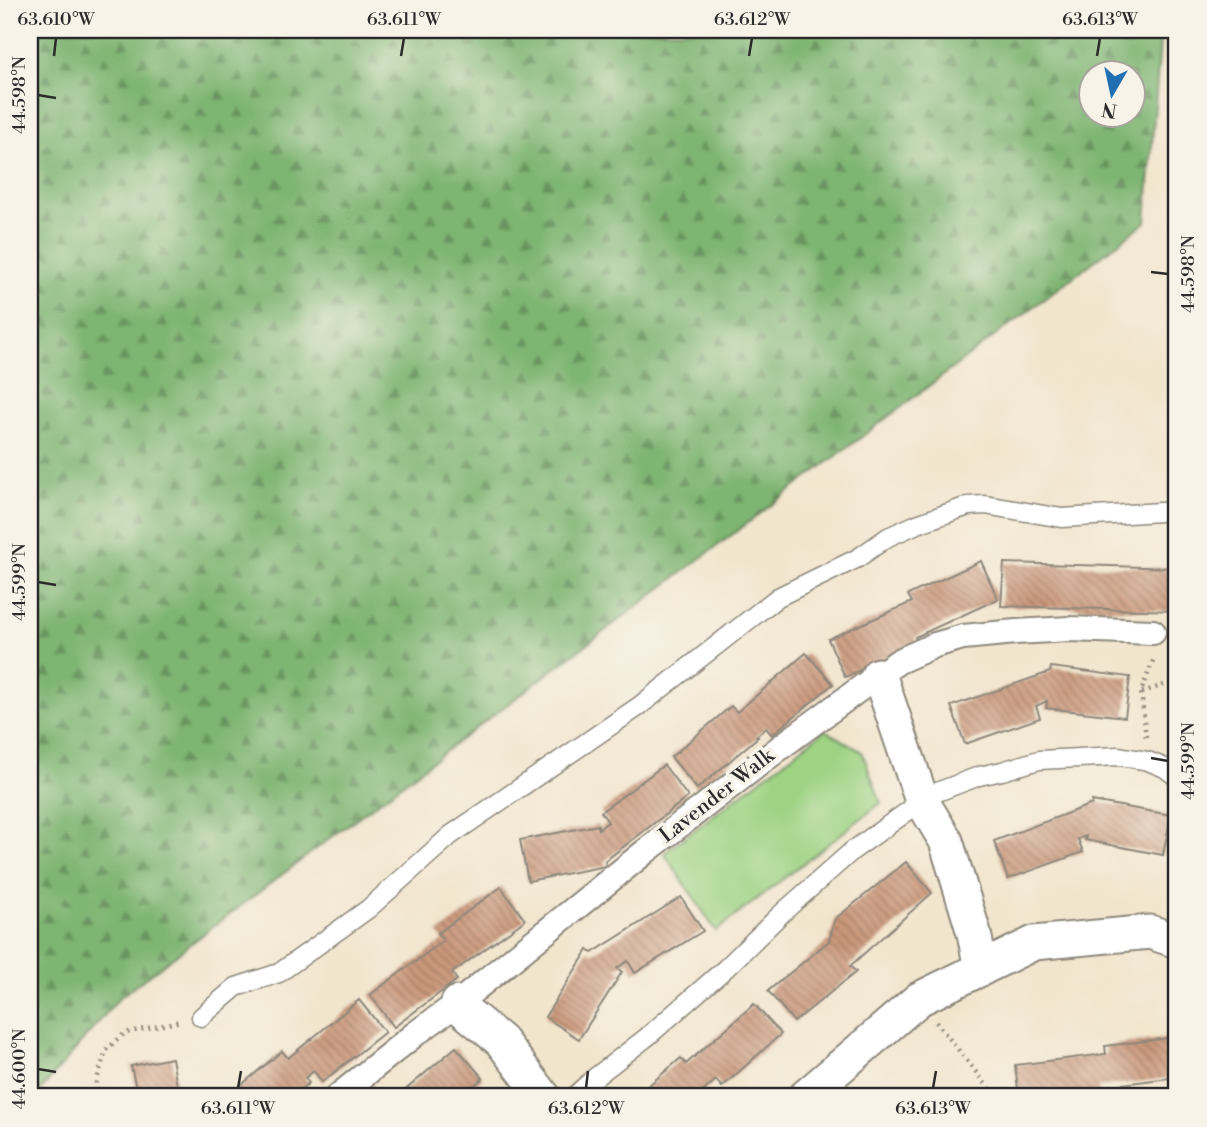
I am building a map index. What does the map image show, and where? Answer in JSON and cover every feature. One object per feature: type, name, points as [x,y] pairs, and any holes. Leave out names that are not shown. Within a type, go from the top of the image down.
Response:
[{"type":"street","name":"Lavender Walk","points":[[337,1097],[657,842],[878,675],[911,656],[963,637],[1069,629],[1153,632]]},
{"type":"street","points":[[878,675],[922,801],[946,841],[974,933],[981,970]]},
{"type":"street","points":[[805,1097],[919,999],[1034,943],[1150,932],[1177,941]]},
{"type":"street","points":[[458,1003],[461,1009],[501,1041],[544,1097]]},
{"type":"lane","points":[[201,1017],[236,987],[279,973],[368,909],[451,835],[638,707],[778,597],[858,558],[888,537],[968,506],[985,505],[1062,518],[1177,511]]},
{"type":"lane","points":[[575,1097],[726,968],[781,914],[852,851],[932,794],[979,776],[1039,760],[1119,756],[1148,761],[1171,772]]},
{"type":"path","points":[[1153,632],[1155,657],[1141,692],[1146,740],[1171,772]]},
{"type":"path","points":[[1141,692],[1177,681]]},
{"type":"path","points":[[919,999],[996,1097]]},
{"type":"path","points":[[99,1097],[96,1083],[106,1050],[125,1033],[201,1017]]},
{"type":"green space","points":[[30,30],[1161,30],[1146,222],[120,997],[35,1097],[30,1097]]},
{"type":"green space","points":[[825,730],[862,752],[881,803],[716,931],[664,853]]},
{"type":"building","points":[[981,561],[998,599],[915,637],[918,644],[845,677],[828,639],[912,602],[908,595]]},
{"type":"building","points":[[1004,563],[1177,568],[1177,611],[1001,606]]},
{"type":"building","points":[[806,653],[833,684],[772,735],[766,728],[697,789],[671,757],[731,706],[737,712]]},
{"type":"building","points":[[1051,667],[1130,677],[1125,717],[1046,708],[1047,701],[1036,706],[1040,718],[965,744],[951,706],[1050,672]]},
{"type":"building","points":[[664,765],[688,797],[605,861],[606,866],[528,881],[520,840],[598,825],[598,829],[608,822],[601,812]]},
{"type":"building","points":[[1092,801],[1171,815],[1163,855],[1085,840],[1086,836],[1078,839],[1083,852],[1008,879],[994,841],[1092,804]]},
{"type":"building","points":[[906,862],[932,893],[850,966],[856,972],[794,1022],[768,991],[829,941],[835,919]]},
{"type":"building","points":[[501,887],[525,920],[452,973],[457,980],[394,1027],[370,995],[443,941],[438,933]]},
{"type":"building","points":[[681,897],[703,931],[635,973],[628,961],[617,968],[622,972],[579,1039],[545,1017],[588,950],[592,953]]},
{"type":"building","points":[[359,1000],[385,1032],[322,1082],[314,1071],[305,1078],[309,1083],[291,1097],[227,1097],[282,1051],[288,1058]]},
{"type":"building","points":[[754,1004],[781,1034],[722,1087],[716,1080],[697,1097],[635,1097],[681,1058],[686,1064]]},
{"type":"building","points":[[1177,1037],[1177,1077],[1098,1087],[1099,1095],[1019,1097],[1015,1065],[1106,1054],[1105,1046]]},
{"type":"building","points":[[456,1047],[483,1078],[460,1097],[397,1097]]},
{"type":"building","points":[[172,1058],[179,1097],[138,1097],[131,1066]]}]
